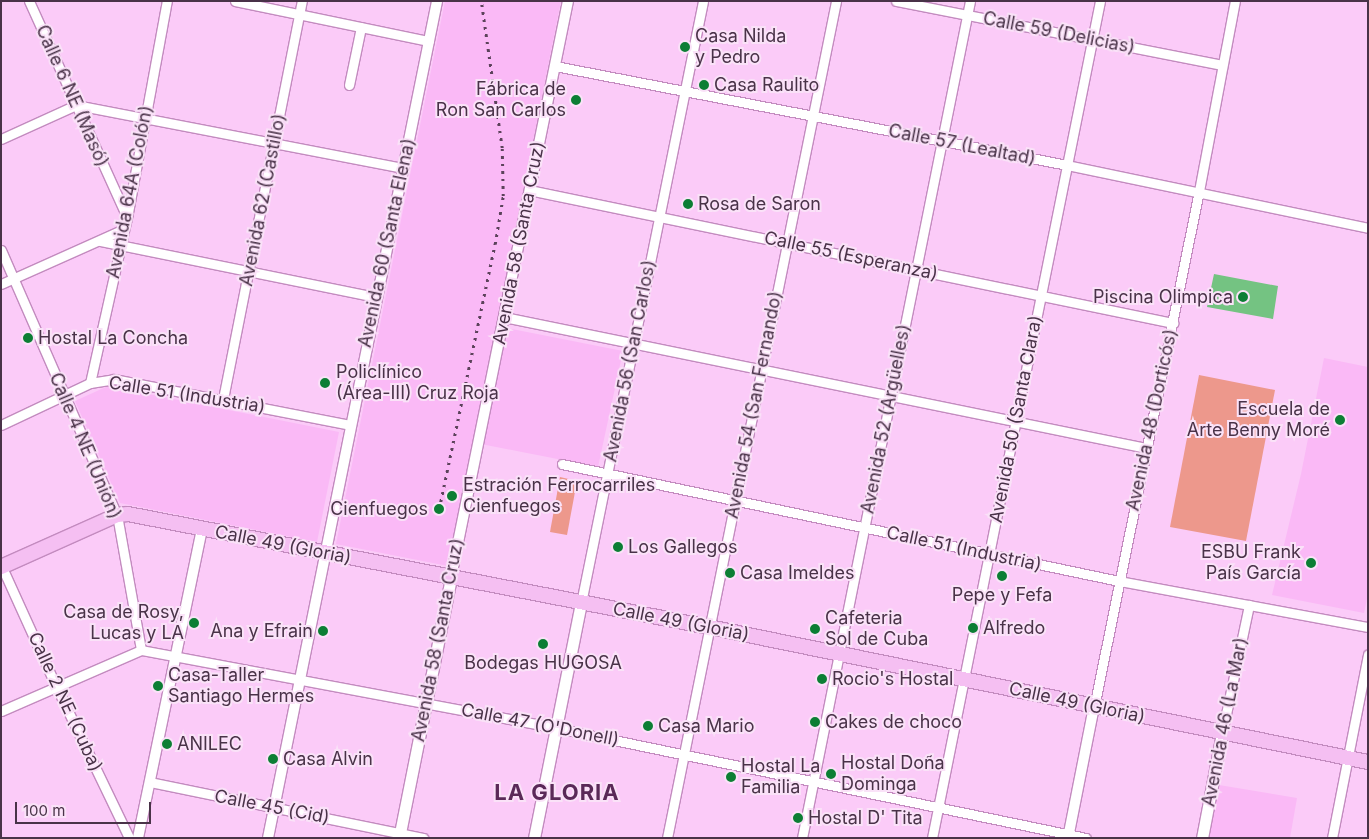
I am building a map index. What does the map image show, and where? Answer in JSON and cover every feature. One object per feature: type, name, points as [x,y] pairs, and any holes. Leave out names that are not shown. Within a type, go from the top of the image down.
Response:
[{"type":"main road","name":"Calle 49 (Gloria)","points":[[1,566],[117,515],[128,514],[202,530],[709,626],[963,680],[1368,762]]},
{"type":"main road","name":"Avenida 58 (Santa Cruz)","points":[[399,835],[451,577]]},
{"type":"main road","name":"Avenida 56 (San Carlos)","points":[[534,838],[581,603]]},
{"type":"main road","name":"Avenida 46 (La Mar)","points":[[1202,838],[1222,733]]},
{"type":"street","name":"Calle 6 NE (Masó)","points":[[29,1],[127,218]]},
{"type":"street","name":"Avenida 64A (Colón)","points":[[90,383],[127,218],[167,1]]},
{"type":"street","points":[[235,1],[429,41]]},
{"type":"street","name":"Avenida 62 (Castillo)","points":[[223,399],[302,1]]},
{"type":"street","name":"Avenida 60 (Santa Elena)","points":[[268,838],[375,297],[437,1]]},
{"type":"street","name":"Avenida 58 (Santa Cruz)","points":[[451,577],[568,1]]},
{"type":"street","name":"Avenida 56 (San Carlos)","points":[[581,603],[703,1]]},
{"type":"street","name":"Avenida 54 (San Fernando)","points":[[666,838],[836,1]]},
{"type":"street","name":"Calle 59 (Delicias)","points":[[896,1],[1222,65]]},
{"type":"street","name":"Avenida 52 (Argüelles)","points":[[802,838],[970,1]]},
{"type":"street","name":"Avenida 50 (Santa Clara)","points":[[932,838],[1100,1]]},
{"type":"street","name":"Avenida 48 (Dorticós)","points":[[1068,836],[1173,323],[1235,1]]},
{"type":"street","points":[[349,85],[360,27]]},
{"type":"street","name":"Calle 57 (Lealtad)","points":[[555,66],[1199,191],[1368,228]]},
{"type":"street","points":[[1,139],[76,105],[403,168]]},
{"type":"street","name":"Calle 55 (Esperanza)","points":[[529,190],[1173,323]]},
{"type":"street","points":[[1,284],[124,229]]},
{"type":"street","points":[[100,241],[375,297]]},
{"type":"street","name":"Calle 4 NE (Unión)","points":[[1,250],[117,515],[141,650]]},
{"type":"street","points":[[504,318],[762,368],[1146,448]]},
{"type":"street","name":"Calle 51 (Industria)","points":[[1,425],[64,397],[90,383],[114,379],[351,425]]},
{"type":"street","name":"Calle 51 (Industria)","points":[[562,464],[1119,581],[1368,626]]},
{"type":"street","points":[[138,838],[202,530]]},
{"type":"street","name":"Calle 2 NE (Cuba)","points":[[1,566],[56,686],[130,838]]},
{"type":"street","name":"Avenida 46 (La Mar)","points":[[1222,733],[1249,605]]},
{"type":"street","points":[[1,711],[141,650]]},
{"type":"street","name":"Calle 47 (O'Donell)","points":[[141,650],[684,753],[1068,836],[1086,838]]},
{"type":"street","points":[[1332,838],[1368,654]]},
{"type":"street","name":"Calle 45 (Cid)","points":[[150,782],[399,835],[423,838]]},
{"type":"shaded area","points":[[445,1],[561,1],[448,566],[336,544]]},
{"type":"shaded area","name":"Piscina Olimpica","points":[[1214,274],[1278,286],[1273,319],[1207,307]]},
{"type":"shaded area","points":[[507,328],[623,351],[598,467],[481,444]]},
{"type":"shaded area","points":[[1324,358],[1368,367],[1368,594],[1364,613],[1272,595],[1301,474]]},
{"type":"shaded area","points":[[1199,375],[1275,390],[1246,541],[1170,527]]},
{"type":"shaded area","points":[[108,386],[339,432],[317,542],[120,503],[75,401]]},
{"type":"shaded area","points":[[560,477],[577,481],[567,535],[550,532]]},
{"type":"shaded area","points":[[1219,785],[1297,798],[1290,838],[1208,838]]},
{"type":"railway","points":[[439,509],[495,244],[503,196],[502,148],[481,1]]},
{"type":"place","name":"Casa Nilda y Pedro","points":[[685,47]]},
{"type":"place","name":"Casa Raulito","points":[[704,85]]},
{"type":"place","name":"Fábrica de Ron San Carlos","points":[[576,100]]},
{"type":"place","name":"Rosa de Saron","points":[[688,204]]},
{"type":"place","name":"Piscina Olimpica","points":[[1243,297]]},
{"type":"place","name":"Hostal La Concha","points":[[28,338]]},
{"type":"place","name":"Policlínico (Área-III) Cruz Roja","points":[[325,383]]},
{"type":"place","name":"Escuela de Arte Benny Moré","points":[[1340,420]]},
{"type":"place","name":"Estración Ferrocarriles Cienfuegos","points":[[452,496]]},
{"type":"place","name":"Cienfuegos","points":[[439,509]]},
{"type":"place","name":"Los Gallegos","points":[[618,547]]},
{"type":"place","name":"ESBU Frank País García","points":[[1311,563]]},
{"type":"place","name":"Casa Imeldes","points":[[730,573]]},
{"type":"place","name":"Pepe y Fefa","points":[[1002,576]]},
{"type":"place","name":"Casa de Rosy, Lucas y LA","points":[[194,623]]},
{"type":"place","name":"Alfredo","points":[[973,628]]},
{"type":"place","name":"Cafeteria Sol de Cuba","points":[[815,629]]},
{"type":"place","name":"Ana y Efrain","points":[[323,631]]},
{"type":"place","name":"Bodegas HUGOSA","points":[[543,644]]},
{"type":"place","name":"Rocio's Hostal","points":[[822,679]]},
{"type":"place","name":"Casa-Taller Santiago Hermes","points":[[158,686]]},
{"type":"place","name":"Cakes de choco","points":[[815,722]]},
{"type":"place","name":"Casa Mario","points":[[648,726]]},
{"type":"place","name":"ANILEC","points":[[167,744]]},
{"type":"place","name":"Casa Alvin","points":[[273,759]]},
{"type":"place","name":"Hostal Doña Dominga","points":[[831,774]]},
{"type":"place","name":"Hostal La Familia","points":[[731,777]]},
{"type":"place","name":"Hostal D' Tita","points":[[798,818]]},
{"type":"district","name":"LA GLORIA","points":[[557,793]]}]
